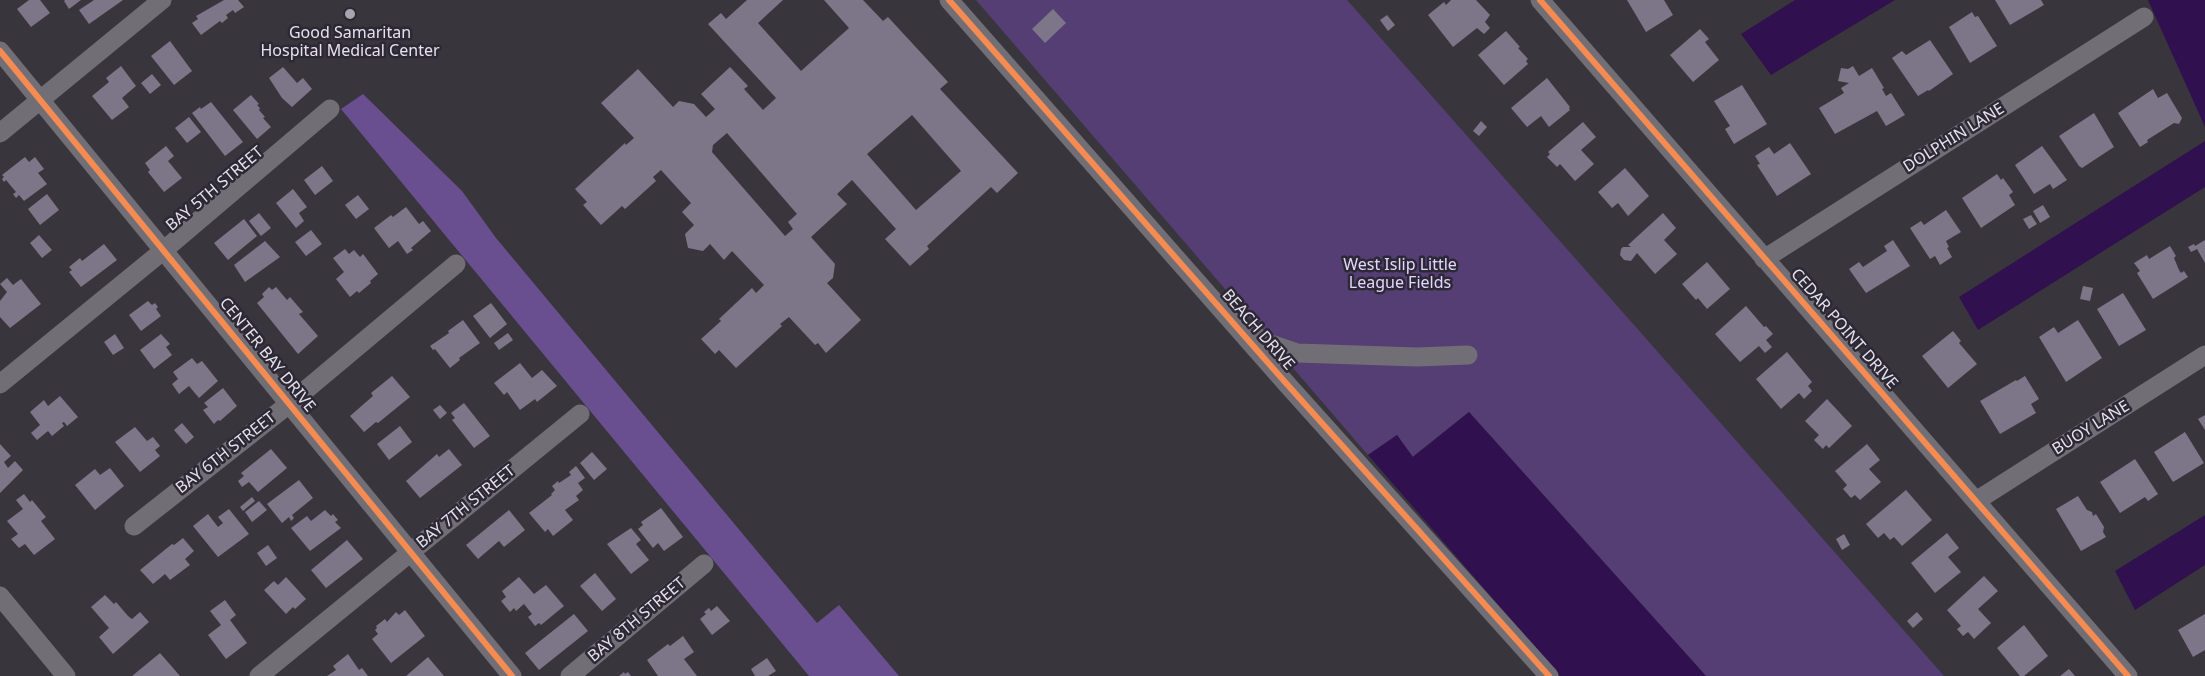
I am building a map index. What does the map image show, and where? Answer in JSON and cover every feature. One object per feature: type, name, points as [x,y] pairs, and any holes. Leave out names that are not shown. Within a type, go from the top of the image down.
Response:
[{"type":"street","points":[[0,133],[162,0]]},
{"type":"street","name":"BEACH DRIVE","points":[[949,0],[1292,390],[1549,676]]},
{"type":"street","name":"CEDAR POINT DRIVE","points":[[1540,0],[2128,676]]},
{"type":"street","name":"DOLPHIN LANE","points":[[1764,259],[2144,17]]},
{"type":"street","name":"CENTER BAY DRIVE","points":[[0,51],[512,676]]},
{"type":"street","name":"BAY 5TH STREET","points":[[0,384],[164,250],[330,109]]},
{"type":"street","name":"BAY 6TH STREET","points":[[134,526],[289,404],[456,264]]},
{"type":"street","points":[[1210,295],[1262,342],[1297,353],[1417,358],[1468,354]]},
{"type":"street","name":"BUOY LANE","points":[[1976,500],[2205,356]]},
{"type":"street","name":"BAY 7TH STREET","points":[[259,676],[580,414]]},
{"type":"street","name":"BAY 8TH STREET","points":[[570,676],[704,564]]},
{"type":"street","points":[[0,596],[66,676]]},
{"type":"green space","name":"West Islip Little League Fields","points":[[976,0],[1347,0],[1944,676],[1706,676],[1469,412],[1412,457],[1397,435],[1368,455]]},
{"type":"shaded area","points":[[1795,0],[1895,0],[1771,75],[1741,34]]},
{"type":"shaded area","points":[[2148,0],[2205,0],[2205,127]]},
{"type":"shaded area","points":[[363,94],[462,191],[496,238],[817,623],[839,605],[899,676],[809,676],[341,109]]},
{"type":"shaded area","points":[[2205,141],[2205,187],[1978,330],[1959,297]]},
{"type":"shaded area","points":[[1469,412],[1706,676],[1560,676],[1368,455],[1397,435],[1413,457]]},
{"type":"shaded area","points":[[2205,515],[2205,565],[2135,610],[2115,571]]},
{"type":"building","points":[[29,0],[40,0],[50,13],[31,27],[17,9]]},
{"type":"building","points":[[65,0],[81,0],[69,9]]},
{"type":"building","points":[[94,0],[123,0],[89,24],[79,10]]},
{"type":"building","points":[[224,0],[238,0],[244,7],[235,13],[233,10],[226,15],[228,18],[222,23],[220,21],[201,35],[192,23],[198,19],[196,16]]},
{"type":"building","points":[[747,0],[783,0],[758,23],[801,71],[849,28],[824,0],[863,0],[883,21],[888,17],[948,82],[940,89],[1018,173],[997,193],[991,187],[927,246],[929,249],[910,266],[885,239],[896,229],[852,180],[837,194],[847,204],[811,237],[835,264],[833,278],[827,283],[861,320],[826,353],[818,343],[815,345],[789,317],[780,324],[782,326],[736,368],[719,350],[715,354],[701,339],[752,288],[756,293],[764,285],[732,251],[724,260],[710,244],[703,251],[688,248],[685,234],[694,225],[682,212],[691,203],[661,170],[653,177],[656,181],[625,209],[622,206],[601,225],[583,205],[587,202],[575,189],[625,143],[626,145],[634,138],[601,103],[638,69],[673,107],[679,101],[694,104],[706,117],[715,109],[701,94],[730,67],[748,86],[744,89],[763,110],[776,98],[708,24],[721,13],[726,19]],"holes":[[[912,115],[961,171],[916,210],[867,154]],[[727,133],[797,214],[788,222],[793,229],[785,236],[712,152],[713,145]]]},
{"type":"building","points":[[1451,0],[1476,0],[1490,15],[1485,22],[1490,28],[1484,34],[1477,28],[1453,47],[1428,15],[1444,2],[1446,5]]},
{"type":"building","points":[[1627,0],[1664,0],[1673,15],[1646,32]]},
{"type":"building","points":[[1995,0],[2041,0],[2044,5],[2010,25]]},
{"type":"building","points":[[1053,9],[1066,23],[1045,43],[1032,29]]},
{"type":"building","points":[[1972,12],[1975,17],[1978,16],[1997,46],[1970,63],[1949,27]]},
{"type":"building","points":[[1387,15],[1395,25],[1388,31],[1380,20]]},
{"type":"building","points":[[1700,29],[1709,39],[1705,42],[1719,60],[1693,82],[1670,55]]},
{"type":"building","points":[[1506,31],[1528,59],[1526,61],[1528,64],[1504,85],[1478,55]]},
{"type":"building","points":[[1930,40],[1953,74],[1929,91],[1918,96],[1892,58],[1902,51],[1906,55]]},
{"type":"building","points":[[170,41],[192,71],[174,85],[151,56]]},
{"type":"building","points":[[121,66],[136,86],[122,98],[129,107],[112,120],[92,96],[109,82],[106,78]]},
{"type":"building","points":[[1853,66],[1859,76],[1872,68],[1884,88],[1882,89],[1886,96],[1891,93],[1905,115],[1886,126],[1877,111],[1835,134],[1819,108],[1844,93],[1841,88],[1849,83],[1838,81],[1841,68],[1848,69]]},
{"type":"building","points":[[283,67],[297,83],[303,78],[312,89],[292,107],[282,98],[269,78]]},
{"type":"building","points":[[152,74],[161,85],[150,94],[141,83]]},
{"type":"building","points":[[1547,78],[1570,107],[1570,110],[1549,127],[1541,116],[1527,127],[1511,108]]},
{"type":"building","points":[[1742,85],[1767,124],[1734,144],[1725,129],[1730,126],[1714,101]]},
{"type":"building","points":[[2153,89],[2158,98],[2167,93],[2182,118],[2179,124],[2174,123],[2147,140],[2148,142],[2140,147],[2118,113]]},
{"type":"building","points":[[251,95],[259,104],[257,105],[260,108],[259,110],[265,117],[263,118],[271,127],[257,139],[233,110]]},
{"type":"building","points":[[211,102],[243,142],[225,156],[192,113]]},
{"type":"building","points":[[2094,113],[2114,147],[2082,168],[2059,136]]},
{"type":"building","points":[[189,117],[201,132],[187,143],[175,128]]},
{"type":"building","points":[[1481,121],[1487,127],[1479,136],[1473,131]]},
{"type":"building","points":[[1583,122],[1596,137],[1581,150],[1594,164],[1575,181],[1560,164],[1557,167],[1547,157],[1550,154],[1548,152]]},
{"type":"building","points":[[1790,143],[1811,174],[1777,196],[1757,165],[1760,164],[1755,156],[1769,147],[1774,154]]},
{"type":"building","points":[[166,146],[174,156],[168,161],[182,178],[164,192],[148,172],[150,170],[145,163]]},
{"type":"building","points":[[2042,146],[2067,180],[2053,189],[2050,184],[2034,194],[2015,165]]},
{"type":"building","points":[[25,157],[29,162],[35,157],[44,169],[38,173],[47,184],[24,201],[19,195],[16,198],[13,194],[16,192],[6,180],[4,182],[2,175]]},
{"type":"building","points":[[322,166],[333,181],[315,195],[304,180]]},
{"type":"building","points":[[1625,168],[1649,196],[1628,216],[1618,203],[1612,208],[1598,192]]},
{"type":"building","points":[[1997,174],[2001,180],[2003,178],[2013,192],[2009,195],[2015,205],[1981,228],[1962,198]]},
{"type":"building","points":[[293,189],[307,207],[299,213],[304,221],[296,228],[276,203]]},
{"type":"building","points":[[47,194],[59,210],[40,225],[28,209]]},
{"type":"building","points":[[358,195],[369,209],[356,219],[345,205]]},
{"type":"building","points":[[2043,205],[2050,217],[2040,223],[2033,211]]},
{"type":"building","points":[[406,207],[419,224],[423,221],[431,231],[411,248],[413,250],[407,254],[398,241],[389,248],[374,228],[391,215],[393,217]]},
{"type":"building","points":[[1946,210],[1961,232],[1946,241],[1949,247],[1947,248],[1952,257],[1940,265],[1935,256],[1930,259],[1910,228],[1921,221],[1924,225]]},
{"type":"building","points":[[259,213],[271,228],[261,236],[249,221]]},
{"type":"building","points":[[1663,213],[1676,228],[1664,240],[1677,254],[1655,274],[1637,253],[1631,261],[1624,260],[1620,255],[1623,247],[1631,247],[1628,245]]},
{"type":"building","points":[[2031,215],[2037,224],[2029,229],[2023,219]]},
{"type":"building","points":[[244,219],[257,236],[228,260],[214,243]]},
{"type":"building","points":[[311,230],[322,244],[306,256],[295,242]]},
{"type":"building","points":[[39,235],[52,250],[42,258],[30,243]]},
{"type":"building","points":[[1893,240],[1910,266],[1866,293],[1849,269],[1859,262],[1863,267],[1887,251],[1884,246]]},
{"type":"building","points":[[2205,240],[2205,263],[2197,249],[2191,252],[2188,247],[2194,244],[2195,246]]},
{"type":"building","points":[[265,241],[280,257],[245,282],[234,265]]},
{"type":"building","points":[[104,244],[117,260],[81,287],[69,272],[72,270],[69,267],[80,258],[82,261]]},
{"type":"building","points":[[2170,246],[2176,256],[2174,258],[2179,270],[2181,273],[2184,271],[2188,277],[2153,299],[2137,273],[2140,271],[2134,263],[2147,255],[2149,259]]},
{"type":"building","points":[[345,249],[349,254],[354,250],[360,257],[363,254],[378,274],[359,293],[357,291],[350,297],[336,279],[344,272],[333,258]]},
{"type":"building","points":[[1707,262],[1730,289],[1707,309],[1682,284]]},
{"type":"building","points":[[7,278],[13,285],[21,279],[41,304],[10,328],[0,317],[0,301],[7,292],[0,284]]},
{"type":"building","points":[[2083,286],[2093,288],[2090,301],[2080,299]]},
{"type":"building","points":[[269,287],[272,290],[276,287],[287,300],[290,297],[303,312],[299,314],[318,336],[298,354],[257,303],[264,297],[262,294]]},
{"type":"building","points":[[2123,293],[2146,330],[2119,346],[2097,309]]},
{"type":"building","points":[[148,301],[152,305],[155,303],[158,307],[156,309],[161,316],[141,331],[129,315]]},
{"type":"building","points":[[491,303],[507,324],[490,338],[473,316]]},
{"type":"building","points":[[1746,306],[1764,327],[1766,326],[1773,334],[1766,340],[1772,347],[1765,353],[1759,346],[1740,362],[1715,334]]},
{"type":"building","points":[[463,320],[480,343],[459,358],[460,360],[450,368],[435,349],[433,350],[430,346],[449,333],[448,331]]},
{"type":"building","points":[[2078,320],[2102,358],[2066,382],[2039,337],[2054,327],[2058,333]]},
{"type":"building","points":[[1953,331],[1961,341],[1959,343],[1977,364],[1948,388],[1922,356]]},
{"type":"building","points":[[508,333],[513,340],[499,350],[494,343]]},
{"type":"building","points":[[115,334],[124,348],[113,355],[104,342]]},
{"type":"building","points":[[161,334],[170,344],[166,347],[172,355],[154,369],[140,350]]},
{"type":"building","points":[[1787,352],[1812,382],[1808,386],[1812,391],[1804,399],[1799,393],[1781,409],[1756,379]]},
{"type":"building","points":[[192,358],[197,364],[202,361],[218,381],[199,398],[189,386],[179,394],[172,384],[178,379],[173,372]]},
{"type":"building","points":[[520,363],[532,378],[542,370],[557,386],[537,402],[535,399],[520,410],[507,392],[504,395],[494,383]]},
{"type":"building","points":[[392,376],[410,397],[364,432],[350,416],[373,396],[371,393]]},
{"type":"building","points":[[2025,376],[2039,399],[2031,404],[2036,413],[2000,434],[1980,401]]},
{"type":"building","points":[[223,388],[237,406],[214,424],[203,410],[208,407],[204,403]]},
{"type":"building","points":[[60,396],[78,417],[67,426],[64,422],[62,423],[64,426],[52,436],[48,431],[37,440],[31,433],[40,425],[30,412],[44,400],[48,406]]},
{"type":"building","points":[[1827,399],[1852,426],[1829,448],[1826,445],[1823,449],[1814,440],[1819,435],[1805,421]]},
{"type":"building","points":[[464,403],[490,436],[474,448],[452,420],[455,418],[451,413]]},
{"type":"building","points":[[440,405],[447,413],[440,419],[433,410]]},
{"type":"building","points":[[2205,415],[2205,430],[2198,419]]},
{"type":"building","points":[[182,423],[194,437],[186,444],[174,430]]},
{"type":"building","points":[[400,426],[412,442],[389,460],[377,444]]},
{"type":"building","points":[[135,427],[147,441],[153,437],[160,446],[155,450],[160,456],[140,472],[115,442]]},
{"type":"building","points":[[2185,432],[2204,463],[2173,482],[2154,452]]},
{"type":"building","points":[[0,444],[11,456],[4,462],[8,468],[15,461],[23,470],[0,493]]},
{"type":"building","points":[[1867,444],[1880,460],[1869,469],[1881,482],[1860,500],[1855,495],[1851,498],[1843,489],[1847,485],[1835,471]]},
{"type":"building","points":[[271,449],[287,468],[258,492],[249,482],[242,487],[238,481],[244,476],[241,473]]},
{"type":"building","points":[[449,449],[462,465],[420,498],[406,481],[437,454],[439,457]]},
{"type":"building","points":[[592,452],[607,469],[594,480],[580,463]]},
{"type":"building","points":[[2135,459],[2158,494],[2148,501],[2145,497],[2120,513],[2100,482]]},
{"type":"building","points":[[576,466],[585,478],[578,483],[583,490],[576,496],[579,500],[565,510],[573,520],[553,536],[548,529],[545,532],[529,513],[552,495],[555,490],[552,486],[571,475],[569,472]]},
{"type":"building","points":[[110,468],[124,486],[95,510],[75,485],[95,469],[100,475]]},
{"type":"building","points":[[299,480],[313,498],[292,515],[294,518],[291,521],[289,517],[282,523],[267,504]]},
{"type":"building","points":[[1906,490],[1932,520],[1902,546],[1894,537],[1890,540],[1884,533],[1878,538],[1866,524]]},
{"type":"building","points":[[24,494],[30,502],[32,500],[46,517],[41,521],[55,539],[34,555],[25,544],[19,548],[11,539],[18,534],[7,521],[23,509],[16,500]]},
{"type":"building","points":[[2078,496],[2087,510],[2092,512],[2093,516],[2096,514],[2104,527],[2103,532],[2106,537],[2081,551],[2056,509]]},
{"type":"building","points":[[252,497],[255,501],[243,511],[240,507]]},
{"type":"building","points":[[259,501],[267,510],[252,522],[245,512]]},
{"type":"building","points":[[661,508],[683,537],[664,551],[658,543],[653,548],[638,529],[643,525],[641,522]]},
{"type":"building","points":[[229,509],[249,534],[218,557],[193,526],[208,514],[218,527],[223,523],[218,517]]},
{"type":"building","points":[[325,510],[331,516],[333,514],[338,520],[335,522],[341,528],[310,551],[291,528],[307,516],[311,521]]},
{"type":"building","points":[[509,510],[525,530],[504,547],[499,541],[478,559],[466,545]]},
{"type":"building","points":[[631,528],[641,540],[636,544],[649,560],[631,574],[607,544]]},
{"type":"building","points":[[1947,533],[1959,548],[1948,557],[1961,572],[1935,593],[1911,563]]},
{"type":"building","points":[[1844,534],[1850,545],[1842,550],[1836,539]]},
{"type":"building","points":[[183,538],[194,551],[185,559],[190,565],[170,580],[165,574],[153,584],[140,570],[172,544],[174,545]]},
{"type":"building","points":[[347,540],[363,559],[326,588],[311,570]]},
{"type":"building","points":[[268,545],[277,558],[266,566],[257,553]]},
{"type":"building","points":[[595,573],[616,599],[602,611],[580,586]]},
{"type":"building","points":[[1984,576],[1998,591],[1978,609],[1991,623],[1974,639],[1968,632],[1963,636],[1957,629],[1961,626],[1947,610]]},
{"type":"building","points":[[286,577],[306,599],[286,614],[264,590],[274,581],[278,585]]},
{"type":"building","points":[[519,577],[534,594],[546,585],[564,606],[541,625],[539,623],[535,626],[528,617],[532,614],[524,604],[516,611],[514,608],[510,612],[501,601],[506,597],[502,591]]},
{"type":"building","points":[[105,595],[114,604],[116,602],[132,619],[140,612],[149,622],[113,654],[99,637],[109,628],[91,607]]},
{"type":"building","points":[[225,600],[236,615],[230,620],[247,643],[226,659],[208,635],[221,625],[210,611]]},
{"type":"building","points":[[717,606],[730,621],[712,635],[700,619],[709,608],[711,611]]},
{"type":"building","points":[[405,610],[425,636],[391,663],[372,639],[378,634],[375,630],[376,626],[385,619],[387,622],[396,612],[399,615]]},
{"type":"building","points":[[1917,612],[1923,619],[1913,628],[1907,621]]},
{"type":"building","points":[[574,614],[588,631],[539,670],[525,653]]},
{"type":"building","points":[[2205,614],[2205,650],[2193,657],[2178,630]]},
{"type":"building","points":[[2024,625],[2048,656],[2024,676],[2020,676],[1997,648]]},
{"type":"building","points":[[683,636],[694,652],[684,659],[697,676],[658,676],[647,660],[668,644],[670,646]]},
{"type":"building","points":[[160,653],[180,676],[132,676]]},
{"type":"building","points":[[348,654],[359,670],[362,668],[368,676],[327,676],[336,670],[333,666]]},
{"type":"building","points":[[428,657],[444,676],[406,676]]},
{"type":"building","points":[[767,658],[776,671],[768,676],[755,676],[751,669]]},
{"type":"building","points":[[2069,669],[2075,676],[2060,676]]},
{"type":"building","points":[[624,672],[625,674],[628,672],[631,676],[619,676]]},
{"type":"cycle path","points":[[949,0],[1285,382],[1549,676]]},
{"type":"cycle path","points":[[1540,0],[2128,676]]},
{"type":"cycle path","points":[[0,51],[512,676]]},
{"type":"place","name":"Good Samaritan Hospital Medical Center","points":[[350,14]]}]
